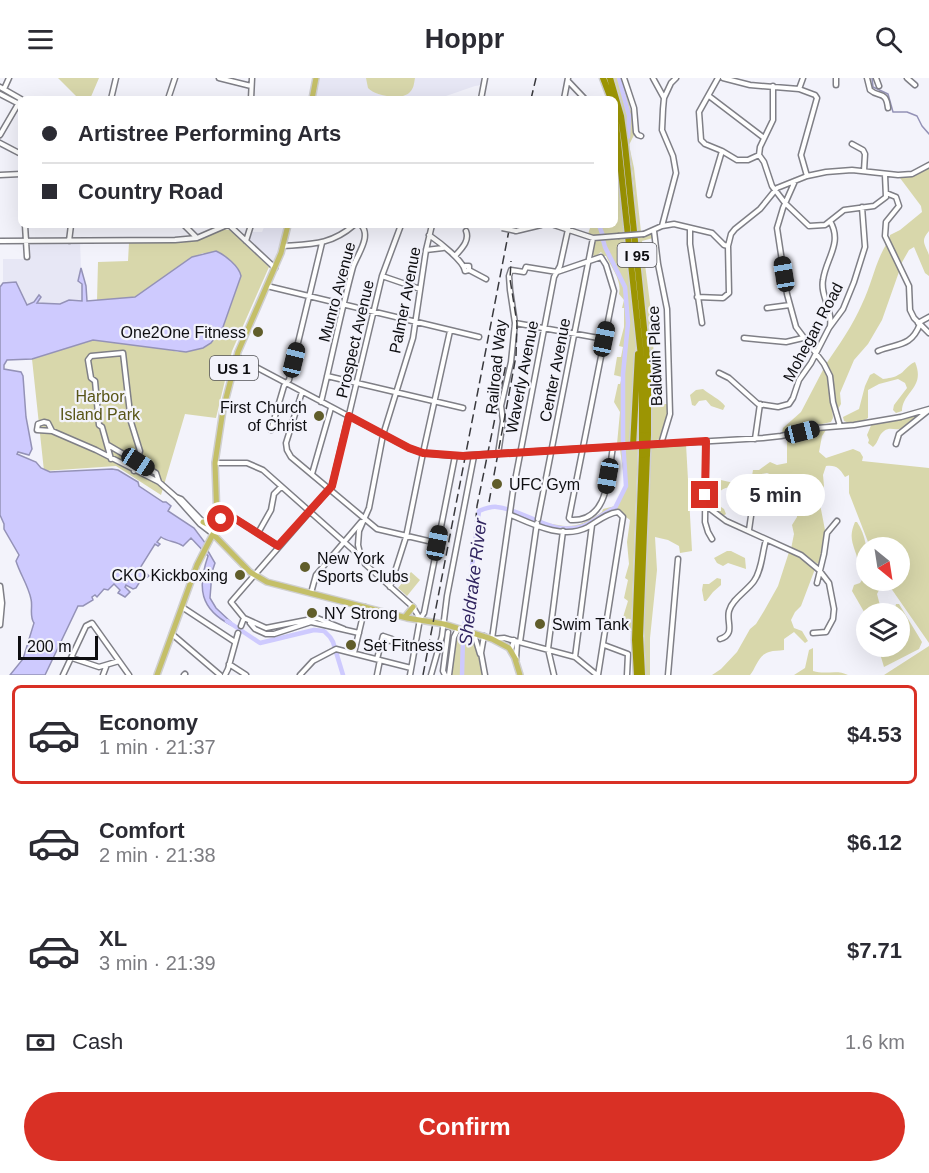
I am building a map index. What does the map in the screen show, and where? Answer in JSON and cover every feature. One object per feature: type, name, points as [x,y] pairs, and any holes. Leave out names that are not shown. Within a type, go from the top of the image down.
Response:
[{"type":"highway","points":[[603,78],[610,96]]},
{"type":"highway","name":"I 95","points":[[610,78],[616,96]]},
{"type":"highway","name":"I 95","points":[[618,103],[624,135],[648,366],[635,635],[637,675]]},
{"type":"highway","name":"I 95","points":[[618,142],[643,375],[645,435]]},
{"type":"highway","points":[[629,446],[638,356],[637,311]]},
{"type":"highway","name":"I 95","points":[[642,675],[640,636],[644,455]]},
{"type":"main road","points":[[313,96],[316,78]]},
{"type":"main road","name":"US 1","points":[[157,675],[197,565],[213,534],[217,519],[215,463],[223,410],[237,357],[275,268],[287,228]]},
{"type":"main road","points":[[203,522],[211,524],[217,519]]},
{"type":"main road","points":[[213,534],[253,574],[277,585],[514,644],[520,675]]},
{"type":"main road","points":[[405,617],[412,607]]},
{"type":"street","points":[[9,78],[2,88],[18,100]]},
{"type":"street","points":[[112,96],[116,78]]},
{"type":"street","points":[[169,96],[175,78]]},
{"type":"street","points":[[219,78],[251,86]]},
{"type":"street","points":[[252,78],[252,96]]},
{"type":"street","points":[[482,96],[486,78]]},
{"type":"street","points":[[624,78],[633,108],[636,132],[641,136]]},
{"type":"street","points":[[653,78],[664,98]]},
{"type":"street","points":[[662,226],[676,173],[673,156],[662,130],[664,98],[670,83],[676,78]]},
{"type":"street","points":[[759,155],[742,161],[701,140],[699,118],[702,105],[721,78],[750,85],[799,89],[811,92],[817,98],[801,155],[807,176]]},
{"type":"street","points":[[799,89],[803,78]]},
{"type":"street","points":[[836,78],[836,85]]},
{"type":"street","points":[[867,78],[868,86],[873,93],[884,97],[888,108]]},
{"type":"street","points":[[876,78],[879,86]]},
{"type":"street","points":[[907,78],[915,85]]},
{"type":"street","points":[[565,96],[568,80]]},
{"type":"street","points":[[568,80],[582,96]]},
{"type":"street","points":[[759,155],[773,120],[773,86]]},
{"type":"street","points":[[0,94],[18,101]]},
{"type":"street","points":[[709,96],[764,138]]},
{"type":"street","points":[[0,135],[18,105]]},
{"type":"street","points":[[0,143],[18,152]]},
{"type":"street","points":[[852,144],[863,150],[864,171]]},
{"type":"street","points":[[709,195],[722,151]]},
{"type":"street","points":[[759,155],[764,162],[769,182],[785,203],[809,226],[817,227],[830,221],[844,210],[874,206],[881,202],[886,197],[885,175]]},
{"type":"street","points":[[697,297],[723,298],[729,293],[728,246],[733,231],[760,208],[774,189],[807,176],[837,170],[864,171],[885,175],[912,174],[929,165]]},
{"type":"street","points":[[0,175],[18,174]]},
{"type":"street","points":[[795,181],[778,221],[777,234],[790,306],[794,322],[830,376],[833,402],[840,426]]},
{"type":"street","points":[[886,193],[896,197],[899,206],[886,222],[885,236],[909,285],[910,310],[919,324],[929,333]]},
{"type":"street","name":"Mohegan Road","points":[[760,404],[778,407],[789,404],[799,380],[847,301],[864,253],[866,238],[861,207]]},
{"type":"street","points":[[829,328],[830,312],[822,282],[836,240],[830,221]]},
{"type":"street","points":[[571,228],[593,238],[644,234],[662,226],[674,224],[712,234],[728,246]]},
{"type":"street","points":[[25,228],[27,256]]},
{"type":"street","points":[[69,241],[70,228]]},
{"type":"street","points":[[187,228],[196,238]]},
{"type":"street","points":[[0,241],[175,240],[196,238],[221,228]]},
{"type":"street","points":[[231,228],[275,268]]},
{"type":"street","points":[[246,241],[249,228]]},
{"type":"street","points":[[283,246],[322,243],[350,228]]},
{"type":"street","name":"Munro Avenue","points":[[321,402],[353,267],[366,235],[363,228]]},
{"type":"street","name":"Prospect Avenue","points":[[244,618],[231,602],[253,574],[330,489],[382,276],[400,228]]},
{"type":"street","name":"Palmer Avenue","points":[[361,557],[358,539],[371,498],[383,435],[416,322],[431,228]]},
{"type":"street","points":[[506,228],[516,231],[528,228]]},
{"type":"street","name":"Waverly Avenue","points":[[492,639],[520,452],[554,277],[569,228]]},
{"type":"street","points":[[690,228],[702,322]]},
{"type":"street","points":[[455,256],[466,242],[468,235],[466,231]]},
{"type":"street","name":"Baldwin Place","points":[[654,231],[667,309],[670,414],[661,444]]},
{"type":"street","points":[[429,235],[455,256],[465,266],[465,271],[470,270],[486,279]]},
{"type":"street","name":"Center Avenue","points":[[514,644],[593,238]]},
{"type":"street","points":[[271,430],[286,383],[289,380],[322,243]]},
{"type":"street","points":[[426,250],[444,248]]},
{"type":"street","points":[[557,272],[601,257],[604,259],[614,291],[569,519],[581,520],[590,516],[601,506],[605,496],[613,447]]},
{"type":"street","name":"Railroad Way","points":[[498,454],[503,421],[501,406],[511,362],[515,323],[509,282],[511,270],[524,272],[526,267],[557,272]]},
{"type":"street","points":[[382,276],[420,289]]},
{"type":"street","points":[[267,286],[479,337]]},
{"type":"street","points":[[767,308],[790,306]]},
{"type":"street","points":[[878,351],[900,346],[910,339],[919,324],[929,317]]},
{"type":"street","points":[[515,323],[604,339]]},
{"type":"street","points":[[390,587],[406,537],[450,330]]},
{"type":"street","points":[[744,338],[786,342],[804,338]]},
{"type":"street","points":[[111,459],[102,427],[99,425],[95,381],[91,378],[88,360],[91,356],[123,353],[131,422],[140,451],[134,471]]},
{"type":"street","points":[[237,357],[409,448],[423,453],[455,456],[755,439],[901,417],[929,410]]},
{"type":"street","points":[[719,373],[729,378],[760,404],[755,439]]},
{"type":"street","points":[[327,376],[463,408]]},
{"type":"street","points":[[302,392],[287,438],[286,450],[291,457],[377,529],[437,543]]},
{"type":"street","points":[[312,474],[332,408]]},
{"type":"street","points":[[896,444],[898,436],[929,410]]},
{"type":"street","points":[[52,431],[159,482],[200,524],[213,534]]},
{"type":"street","points":[[706,441],[706,527],[712,539]]},
{"type":"street","points":[[107,445],[156,473],[159,482]]},
{"type":"street","points":[[410,675],[455,456]]},
{"type":"street","points":[[431,675],[442,636],[447,596],[474,456]]},
{"type":"street","points":[[215,463],[252,464],[361,557],[365,564],[412,607],[420,619]]},
{"type":"street","points":[[258,533],[270,510],[274,494],[281,487]]},
{"type":"street","points":[[749,530],[754,495]]},
{"type":"street","points":[[176,497],[181,498],[213,534]]},
{"type":"street","points":[[705,505],[726,521],[801,555],[819,570],[829,583],[834,616],[826,632],[813,633]]},
{"type":"street","points":[[511,512],[563,531],[578,531],[607,515],[618,512],[623,517],[598,675],[575,657],[548,649],[514,644]]},
{"type":"street","points":[[217,519],[234,518],[278,546]]},
{"type":"street","name":"Palmer Avenue","points":[[311,593],[315,576],[364,519]]},
{"type":"street","points":[[817,583],[827,533],[837,521]]},
{"type":"street","points":[[575,657],[592,525]]},
{"type":"street","points":[[554,675],[548,649],[563,531]]},
{"type":"street","points":[[720,639],[729,632],[730,608],[754,582],[758,574],[766,540]]},
{"type":"street","points":[[668,675],[678,558]]},
{"type":"street","points":[[0,586],[2,603],[0,625]]},
{"type":"street","points":[[354,653],[365,607]]},
{"type":"street","points":[[182,608],[235,642]]},
{"type":"street","points":[[241,626],[244,618],[258,632],[271,635],[311,622],[359,633]]},
{"type":"street","points":[[63,675],[86,626],[92,623],[129,675]]},
{"type":"street","points":[[443,627],[448,632]]},
{"type":"street","points":[[442,636],[448,632],[460,631],[447,674],[443,671],[448,632]]},
{"type":"street","points":[[172,634],[223,675],[229,664],[238,633]]},
{"type":"street","points":[[474,633],[482,657]]},
{"type":"street","points":[[484,636],[481,648],[485,675]]},
{"type":"street","points":[[377,675],[382,640]]},
{"type":"street","points":[[604,645],[627,653],[629,659],[627,675]]},
{"type":"street","points":[[300,675],[313,661],[338,649],[411,668]]},
{"type":"street","points":[[72,658],[93,666],[106,666],[120,661]]},
{"type":"street","points":[[229,664],[246,675]]},
{"type":"street","points":[[103,675],[106,666]]},
{"type":"shaded area","points":[[320,78],[485,78],[483,85],[446,96],[317,96]]},
{"type":"shaded area","points":[[264,228],[284,228],[273,265],[248,241],[250,232],[262,232]]},
{"type":"shaded area","points":[[30,241],[80,241],[81,268],[78,281],[82,284],[82,301],[70,300],[60,304],[26,305],[16,282],[3,283],[3,259],[30,259]]},
{"type":"shaded area","points":[[216,251],[238,268],[241,276],[223,327],[211,343],[203,348],[186,352],[93,340],[32,359],[7,360],[4,369],[21,372],[23,376],[26,417],[32,449],[29,455],[18,452],[17,454],[36,462],[41,468],[50,472],[118,470],[166,502],[171,506],[168,511],[194,528],[206,544],[215,563],[210,598],[216,608],[231,622],[231,625],[213,612],[204,596],[203,578],[208,556],[191,538],[183,546],[161,537],[157,542],[160,544],[158,546],[155,544],[140,568],[149,576],[136,588],[133,589],[126,585],[125,587],[130,592],[125,597],[118,593],[120,590],[114,584],[108,590],[104,589],[97,597],[95,595],[92,597],[93,600],[83,606],[78,606],[45,675],[10,675],[23,659],[34,623],[30,594],[16,561],[19,555],[4,529],[0,515],[0,287],[3,283],[16,282],[27,305],[34,302],[39,295],[41,297],[37,303],[60,304],[69,300],[82,301],[82,284],[78,281],[81,268],[87,301],[135,297],[192,257]]},
{"type":"green space","points":[[58,78],[99,78],[91,96],[76,96]]},
{"type":"green space","points":[[366,78],[415,78],[413,87],[406,95],[382,95],[368,88]]},
{"type":"green space","points":[[613,78],[622,78],[634,123],[634,135],[629,145],[634,168],[641,232],[637,232],[633,174],[624,116]]},
{"type":"green space","points":[[618,162],[625,234],[594,237],[588,234],[590,228],[618,228]]},
{"type":"green space","points":[[929,167],[929,231],[924,240],[929,255],[929,276],[925,273],[914,247],[909,250],[901,264],[889,242],[890,235],[922,212],[921,206],[900,178]]},
{"type":"green space","name":"Harbor Island Park","points":[[222,229],[230,230],[269,267],[232,351],[216,418],[185,414],[161,495],[116,466],[44,471],[32,359],[93,340],[178,352],[223,327],[241,276],[203,253],[188,260],[135,297],[97,301],[98,262],[128,261],[129,243],[187,242]]},
{"type":"green space","points":[[651,234],[653,238],[642,241],[651,311],[657,404],[668,404],[667,421],[663,433],[656,441],[651,442],[652,379],[638,236]]},
{"type":"green space","points":[[625,238],[636,345],[631,441],[617,444],[620,412],[614,402],[622,377],[614,375],[617,357],[621,357],[623,347],[619,346],[624,327],[624,308],[622,308],[624,300],[619,294],[618,279],[606,256],[601,252],[595,257],[592,254],[595,241]]},
{"type":"green space","points":[[887,243],[900,269],[882,320],[868,344],[854,360],[840,393],[841,404],[838,409],[834,403],[833,378],[826,364],[846,335],[858,312]]},
{"type":"green space","points":[[915,362],[918,378],[902,411],[896,413],[893,410],[894,405],[907,388],[905,383],[898,379],[879,384],[868,390],[868,418],[850,423],[844,421],[843,417],[859,409],[870,375],[874,373],[883,379],[893,377]]},
{"type":"green space","points":[[824,368],[829,377],[833,418],[831,422],[782,433],[783,428],[801,412]]},
{"type":"green space","points":[[703,389],[725,406],[723,410],[711,406],[706,400],[699,401],[695,406],[692,405],[690,395],[696,390]]},
{"type":"green space","points":[[915,416],[916,418],[899,429],[884,431],[873,447],[868,443],[867,435],[872,423]]},
{"type":"green space","points":[[826,430],[822,436],[819,452],[826,458],[853,449],[860,452],[863,457],[862,461],[929,468],[929,643],[910,616],[910,603],[901,603],[893,591],[910,591],[910,537],[866,537],[849,493],[849,475],[845,477],[837,468],[826,466],[823,475],[824,486],[819,499],[825,530],[818,564],[791,549],[794,534],[792,525],[797,517],[798,479],[767,473],[752,476],[753,470],[759,470],[770,462],[777,465],[787,463],[787,440],[808,432]]},
{"type":"green space","points":[[686,444],[692,551],[680,553],[679,546],[655,537],[657,570],[650,638],[650,675],[646,675],[644,628],[651,447]]},
{"type":"green space","points":[[638,448],[631,632],[620,627],[628,601],[624,598],[628,580],[625,578],[629,564],[627,542],[630,520],[618,511],[590,526],[565,530],[542,526],[539,520],[573,526],[593,518],[603,509],[615,506],[625,485],[620,449]]},
{"type":"green space","points":[[712,478],[734,483],[733,487],[723,489],[717,496],[715,503],[724,509],[726,514],[723,516],[709,502],[709,482]]},
{"type":"green space","points":[[857,522],[864,536],[856,537],[856,554],[852,540],[852,530]]},
{"type":"green space","points":[[727,551],[745,558],[746,569],[728,563],[723,566],[717,563],[714,558]]},
{"type":"green space","points":[[789,552],[801,557],[815,569],[801,606],[791,620],[794,628],[802,631],[808,641],[805,643],[794,632],[784,639],[784,650],[765,654],[750,675],[712,675],[737,652],[750,629],[756,624],[778,586]]},
{"type":"green space","points":[[411,572],[420,580],[407,596],[398,588]]},
{"type":"green space","points":[[717,578],[721,579],[721,585],[704,601],[703,584],[709,584]]},
{"type":"green space","points":[[856,584],[856,591],[878,591],[879,603],[859,603],[852,591]]},
{"type":"green space","points":[[910,622],[922,642],[919,649],[910,654]]},
{"type":"green space","points":[[456,638],[475,640],[483,675],[451,675]]},
{"type":"green space","points":[[929,646],[929,675],[884,675]]},
{"type":"green space","points":[[813,648],[813,671],[840,672],[848,675],[794,675],[805,668],[809,650]]},
{"type":"green space","points":[[881,657],[903,657],[884,667]]},
{"type":"waterway","name":"Sheldrake River","points":[[619,78],[629,116],[628,137]]},
{"type":"waterway","points":[[872,78],[873,87],[888,94],[893,112],[907,112],[917,116],[929,134]]},
{"type":"waterway","name":"Sheldrake River","points":[[600,228],[603,236]]},
{"type":"waterway","name":"Sheldrake River","points":[[462,675],[463,637],[479,511],[490,507],[508,509],[550,526],[572,528],[587,525],[615,508],[626,486],[623,442],[623,374],[628,323],[625,287],[603,240]]},
{"type":"waterway","points":[[227,621],[260,643],[314,630],[324,631],[333,642],[343,675]]},
{"type":"railway","points":[[532,96],[536,78]]},
{"type":"railway","points":[[423,675],[509,228]]},
{"type":"railway","points":[[489,502],[516,356],[517,323],[510,279],[511,261]]},
{"type":"railway","points":[[472,562],[477,506],[506,364]]},
{"type":"place","name":"One2One Fitness","points":[[258,332]]},
{"type":"place","name":"First Church of Christ","points":[[319,416]]},
{"type":"place","name":"UFC Gym","points":[[497,484]]},
{"type":"place","name":"New York Sports Clubs","points":[[305,567]]},
{"type":"place","name":"CKO Kickboxing","points":[[240,575]]},
{"type":"place","name":"NY Strong","points":[[312,613]]},
{"type":"place","name":"Swim Tank","points":[[540,624]]},
{"type":"place","name":"Set Fitness","points":[[351,645]]},
{"type":"route","points":[[221,519],[234,518],[278,546],[332,486],[349,416],[423,453],[463,456],[706,441],[705,495]]}]
